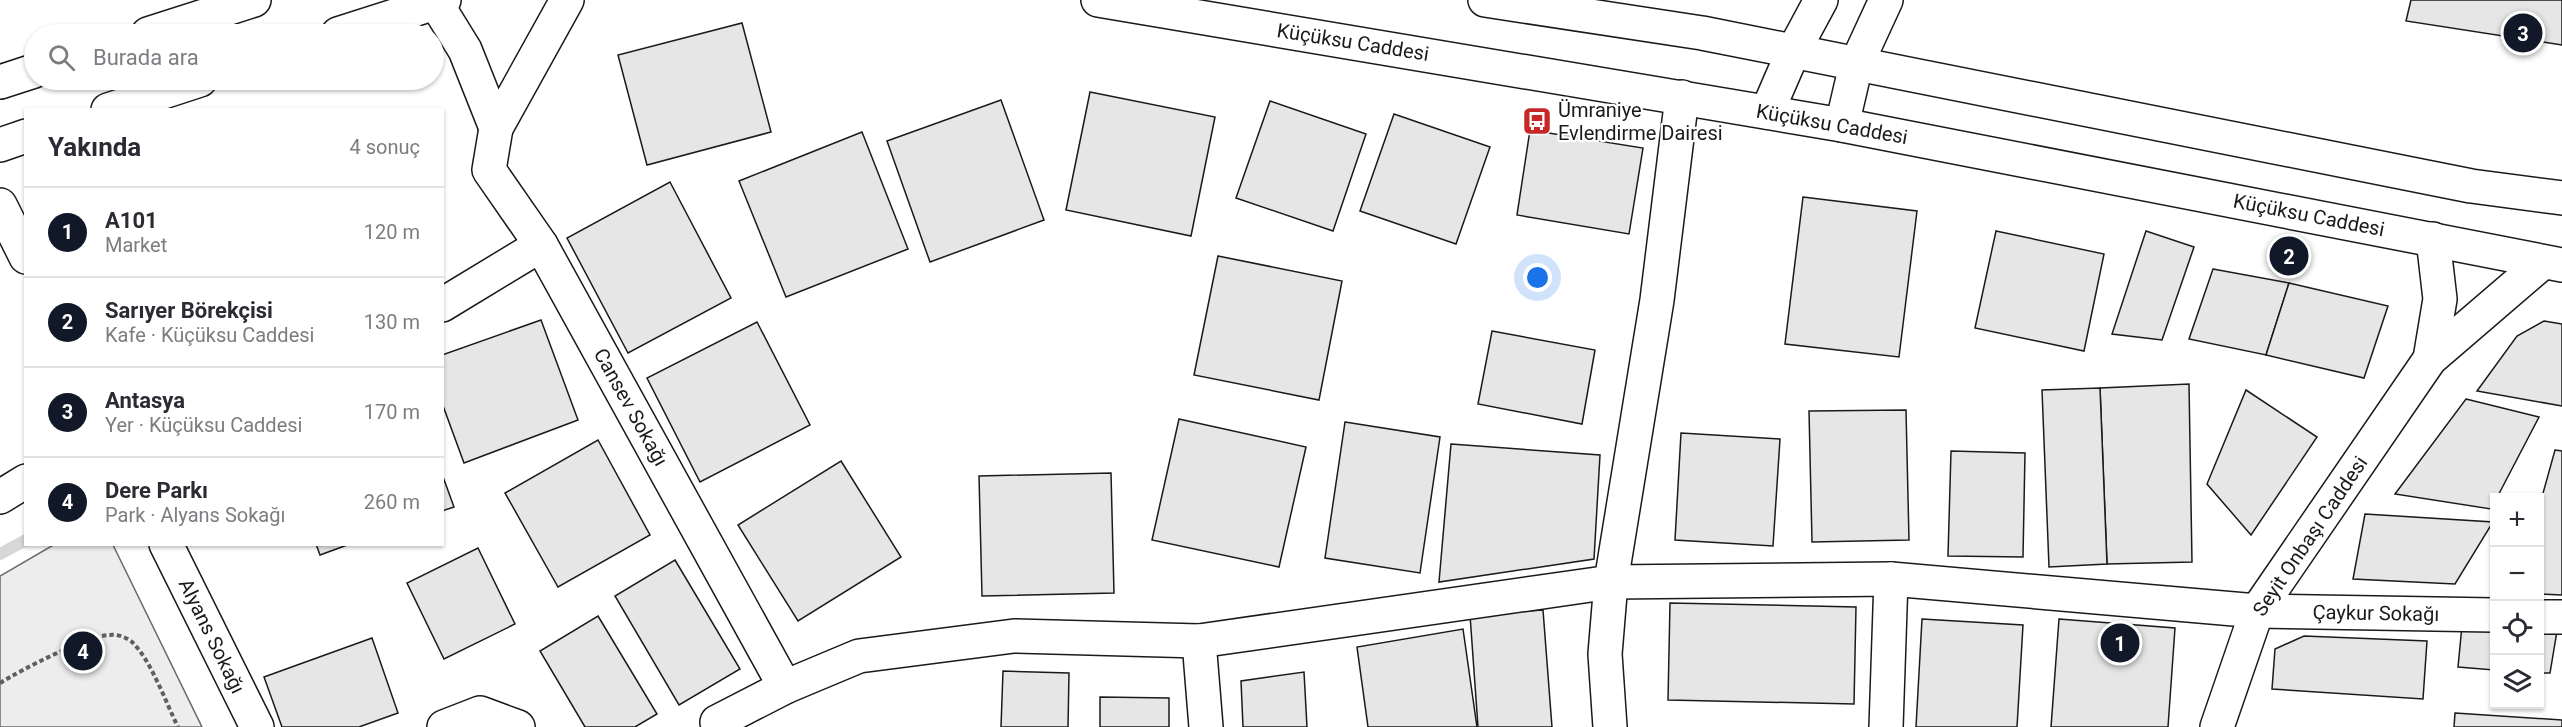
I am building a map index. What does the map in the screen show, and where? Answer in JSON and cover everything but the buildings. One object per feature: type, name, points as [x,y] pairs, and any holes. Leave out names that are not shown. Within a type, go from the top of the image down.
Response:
[{"type":"street","points":[[178,24],[254,0]]},
{"type":"street","points":[[496,128],[567,0]]},
{"type":"street","name":"Küçüksu Caddesi","points":[[1098,0],[1842,125],[2553,263]]},
{"type":"street","points":[[1485,0],[1702,33],[2471,186],[2562,198]]},
{"type":"street","points":[[1767,112],[1793,52],[1821,0]]},
{"type":"street","points":[[1842,125],[1856,65],[1886,0]]},
{"type":"street","points":[[369,24],[440,1],[465,50],[496,128]]},
{"type":"street","points":[[0,82],[24,74]]},
{"type":"street","points":[[114,108],[169,90]]},
{"type":"street","points":[[1610,727],[1605,654],[1611,582],[1657,300],[1682,97]]},
{"type":"street","name":"Cansev Sokağı","points":[[496,128],[489,170],[541,245],[785,687]]},
{"type":"street","points":[[0,145],[24,137]]},
{"type":"street","points":[[0,206],[24,253]]},
{"type":"street","points":[[2430,359],[2440,299],[2433,239]]},
{"type":"street","points":[[444,304],[541,245]]},
{"type":"street","points":[[2430,359],[2553,263]]},
{"type":"street","name":"Seyit Onbaşı Caddesi","points":[[2217,727],[2257,611],[2430,359]]},
{"type":"street","points":[[0,497],[24,482]]},
{"type":"street","name":"Alyans Sokağı","points":[[167,546],[257,727]]},
{"type":"street","points":[[1886,727],[1890,579]]},
{"type":"street","name":"Çaykur Sokağı","points":[[713,726],[785,687],[859,656],[1014,636],[1199,641],[1611,582],[1890,579],[2257,611],[2490,615]]},
{"type":"street","points":[[2544,617],[2562,617]]},
{"type":"street","points":[[1199,641],[1206,727]]},
{"type":"street","points":[[444,727],[480,713],[518,727]]},
{"type":"path","points":[[0,682],[57,653],[109,634],[121,636],[131,641],[144,659],[178,727]]},
{"type":"shaded area","points":[[52,546],[113,546],[202,727],[0,727],[0,576]]},
{"type":"waterway","points":[[0,554],[24,541]]},
{"type":"place","name":"Antasya","points":[[2523,33]]},
{"type":"place","name":"Ümraniye Evlendirme Dairesi","points":[[1537,121]]},
{"type":"place","name":"Sarıyer Börekçisi","points":[[2289,256]]},
{"type":"place","name":"A101","points":[[2120,643]]},
{"type":"place","name":"Dere Parkı","points":[[83,651]]}]
